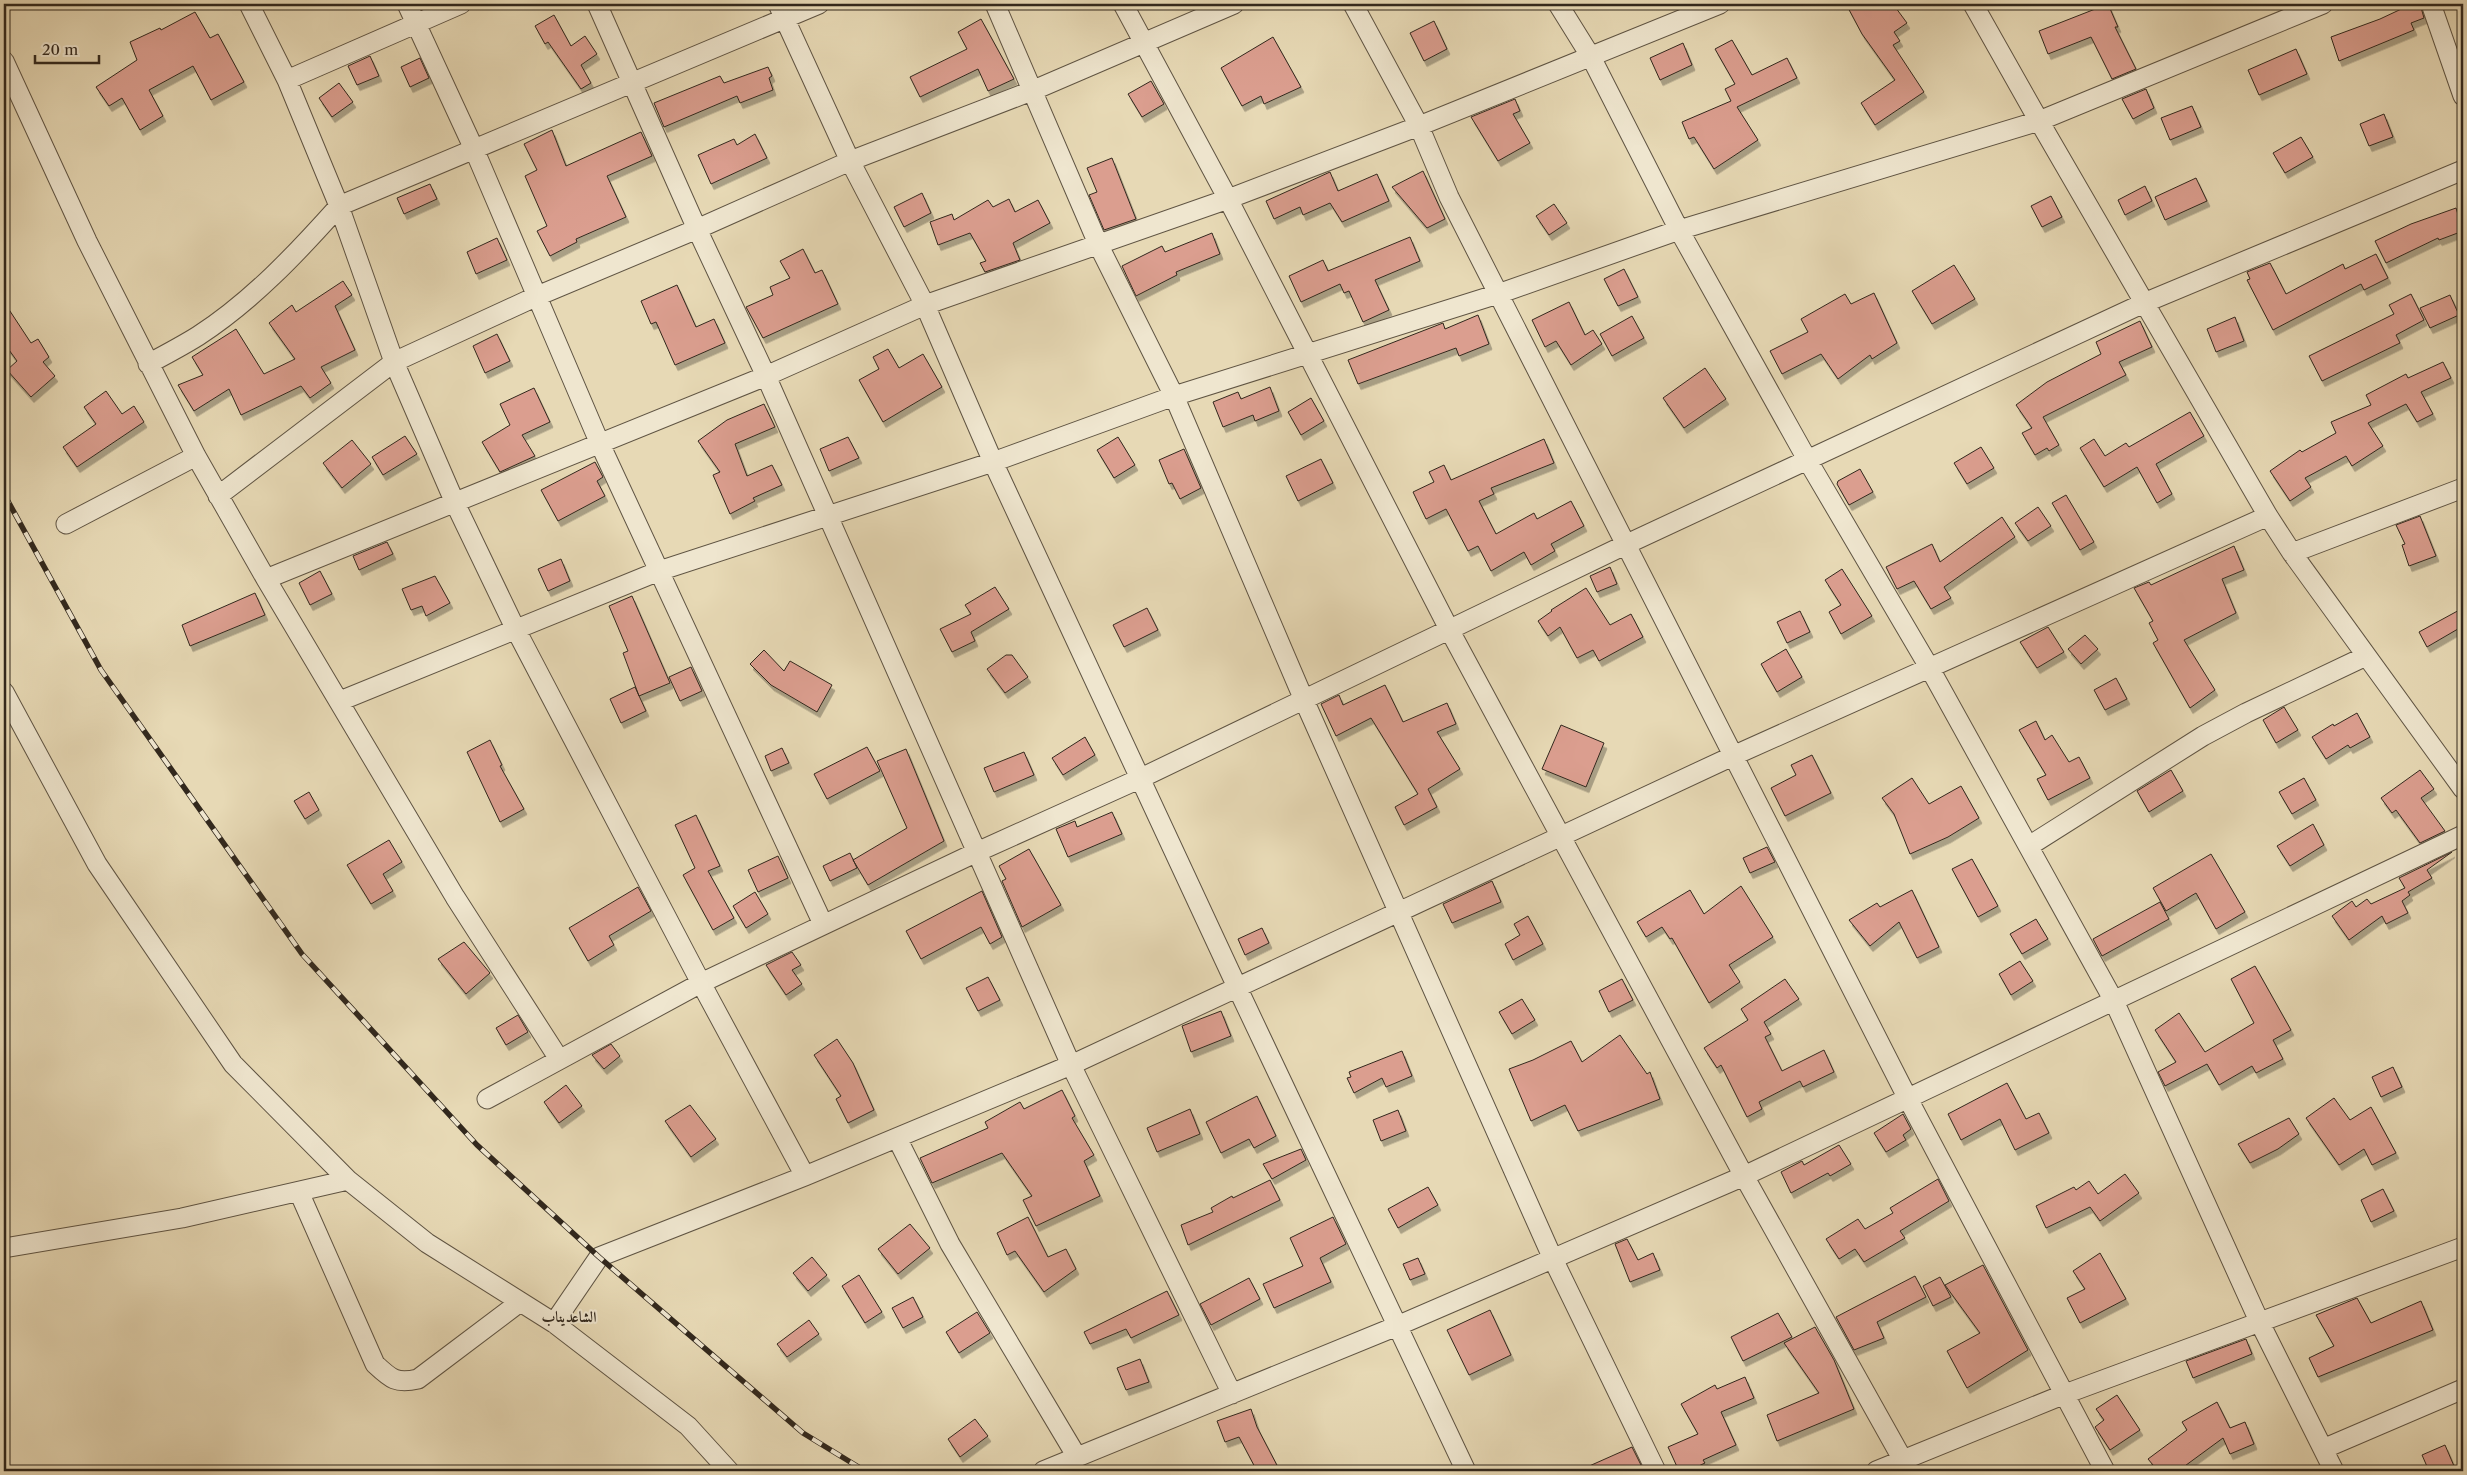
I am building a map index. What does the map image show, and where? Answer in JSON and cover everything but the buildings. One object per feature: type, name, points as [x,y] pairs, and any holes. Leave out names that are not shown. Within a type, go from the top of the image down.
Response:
[{"type":"street","points":[[249,4],[287,80],[339,206],[394,362],[455,503],[515,628],[700,983],[805,1176]]},
{"type":"street","points":[[407,4],[474,149],[535,297],[600,444],[823,924]]},
{"type":"street","points":[[287,80],[461,4]]},
{"type":"street","points":[[597,4],[634,82],[697,229],[766,376],[826,516],[1071,1065],[1232,1394]]},
{"type":"street","points":[[148,364],[199,335],[246,298],[292,258],[339,206],[634,82],[782,11],[819,4]]},
{"type":"street","points":[[995,4],[1034,90],[1099,246],[1174,396],[1304,700],[1553,1259],[1656,1471]]},
{"type":"street","points":[[1124,4],[1143,43],[1228,199],[1450,631],[1744,1176],[1906,1466]]},
{"type":"street","points":[[218,496],[394,362],[535,297],[697,229],[850,161],[1034,90],[1234,4]]},
{"type":"street","points":[[1353,4],[1419,126],[1450,196],[1498,294],[1735,755],[1907,1097],[2104,1471]]},
{"type":"street","points":[[1558,4],[1591,57],[1679,230],[1808,461],[1930,667],[2114,1001],[2259,1320],[2334,1471]]},
{"type":"street","points":[[266,579],[766,376],[925,305],[1099,246],[1228,199],[1419,126],[1720,4]]},
{"type":"street","points":[[1973,4],[2038,121],[2268,516],[2292,553],[2463,789]]},
{"type":"street","points":[[340,701],[659,570],[993,462],[1174,396],[1498,294],[1679,230],[2038,121],[2322,4]]},
{"type":"street","points":[[2431,4],[2463,96]]},
{"type":"street","points":[[782,11],[850,161],[925,305],[993,462],[1139,779],[1466,1471]]},
{"type":"street","points":[[4,62],[87,240],[148,364],[218,496],[455,897],[559,1059]]},
{"type":"street","points":[[487,1099],[700,983],[977,852],[1139,779],[1450,631],[1627,544],[1808,461],[2144,302],[2463,170]]},
{"type":"street","points":[[66,524],[196,456]]},
{"type":"street","points":[[2292,553],[2463,488]]},
{"type":"street","points":[[554,1323],[599,1257],[805,1176],[1071,1065],[1238,989],[1735,755],[2268,516]]},
{"type":"street","points":[[2029,846],[2203,736],[2246,713],[2366,656]]},
{"type":"street","points":[[4,692],[97,864],[233,1064],[348,1180],[427,1242],[554,1323],[688,1426],[728,1471]]},
{"type":"street","points":[[1043,1471],[1397,1326],[1744,1176],[1907,1097],[2463,835]]},
{"type":"street","points":[[897,1138],[950,1244],[1077,1458]]},
{"type":"street","points":[[4,1248],[182,1218],[348,1180]]},
{"type":"street","points":[[299,1192],[375,1364],[388,1376],[402,1382],[418,1379],[520,1302]]},
{"type":"street","points":[[1876,1471],[1906,1466],[2065,1394],[2259,1320],[2463,1247]]},
{"type":"street","points":[[2323,1449],[2463,1389]]},
{"type":"railway","points":[[4,494],[101,670],[302,954],[477,1145],[599,1257],[803,1433],[865,1471]]},
{"type":"district","name":"الشاعديناب","points":[[569,1317]]}]
